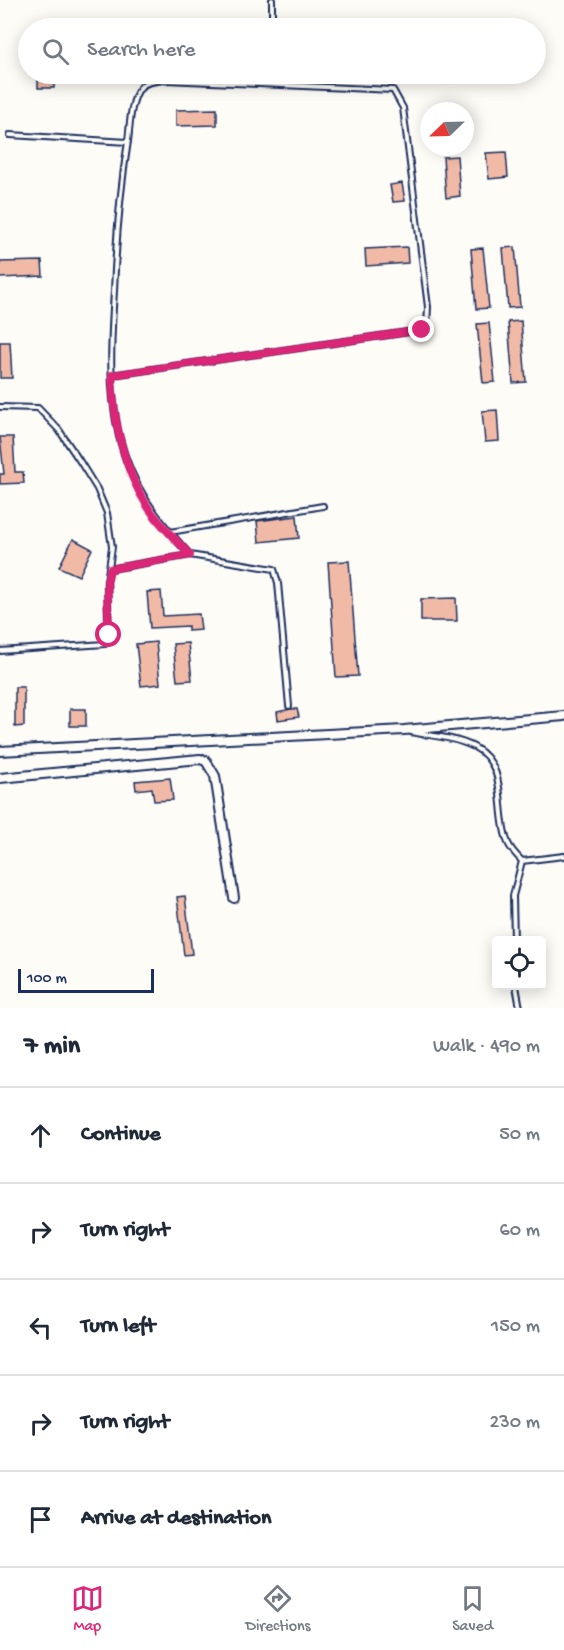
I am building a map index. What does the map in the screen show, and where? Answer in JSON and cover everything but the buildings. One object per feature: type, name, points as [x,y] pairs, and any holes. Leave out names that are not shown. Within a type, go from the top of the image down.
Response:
[{"type":"street","points":[[0,751],[404,730],[564,716]]},
{"type":"street","points":[[0,778],[200,759],[206,761],[215,776],[234,898]]},
{"type":"lane","points":[[272,0],[272,18]]},
{"type":"lane","points":[[146,84],[140,88],[133,107],[115,267],[112,375],[115,415],[132,477],[147,506],[190,555]]},
{"type":"lane","points":[[112,375],[410,332],[427,326],[430,321],[403,108],[398,96],[393,90],[385,88],[272,84]]},
{"type":"lane","points":[[10,135],[128,142]]},
{"type":"lane","points":[[0,406],[38,408],[59,430],[97,489],[107,513],[111,547],[107,582],[110,638],[107,643],[0,651]]},
{"type":"lane","points":[[169,532],[323,506]]},
{"type":"lane","points":[[110,569],[190,555],[263,566],[276,572],[289,706]]},
{"type":"lane","points":[[404,730],[467,744],[483,754],[499,781],[508,845],[522,861]]},
{"type":"lane","points":[[522,861],[564,856]]},
{"type":"lane","points":[[514,936],[513,896],[522,861]]},
{"type":"lane","points":[[517,990],[520,1008]]},
{"type":"route","points":[[109,635],[107,582],[110,569],[190,555],[147,506],[132,477],[115,415],[112,375],[422,330]]}]
